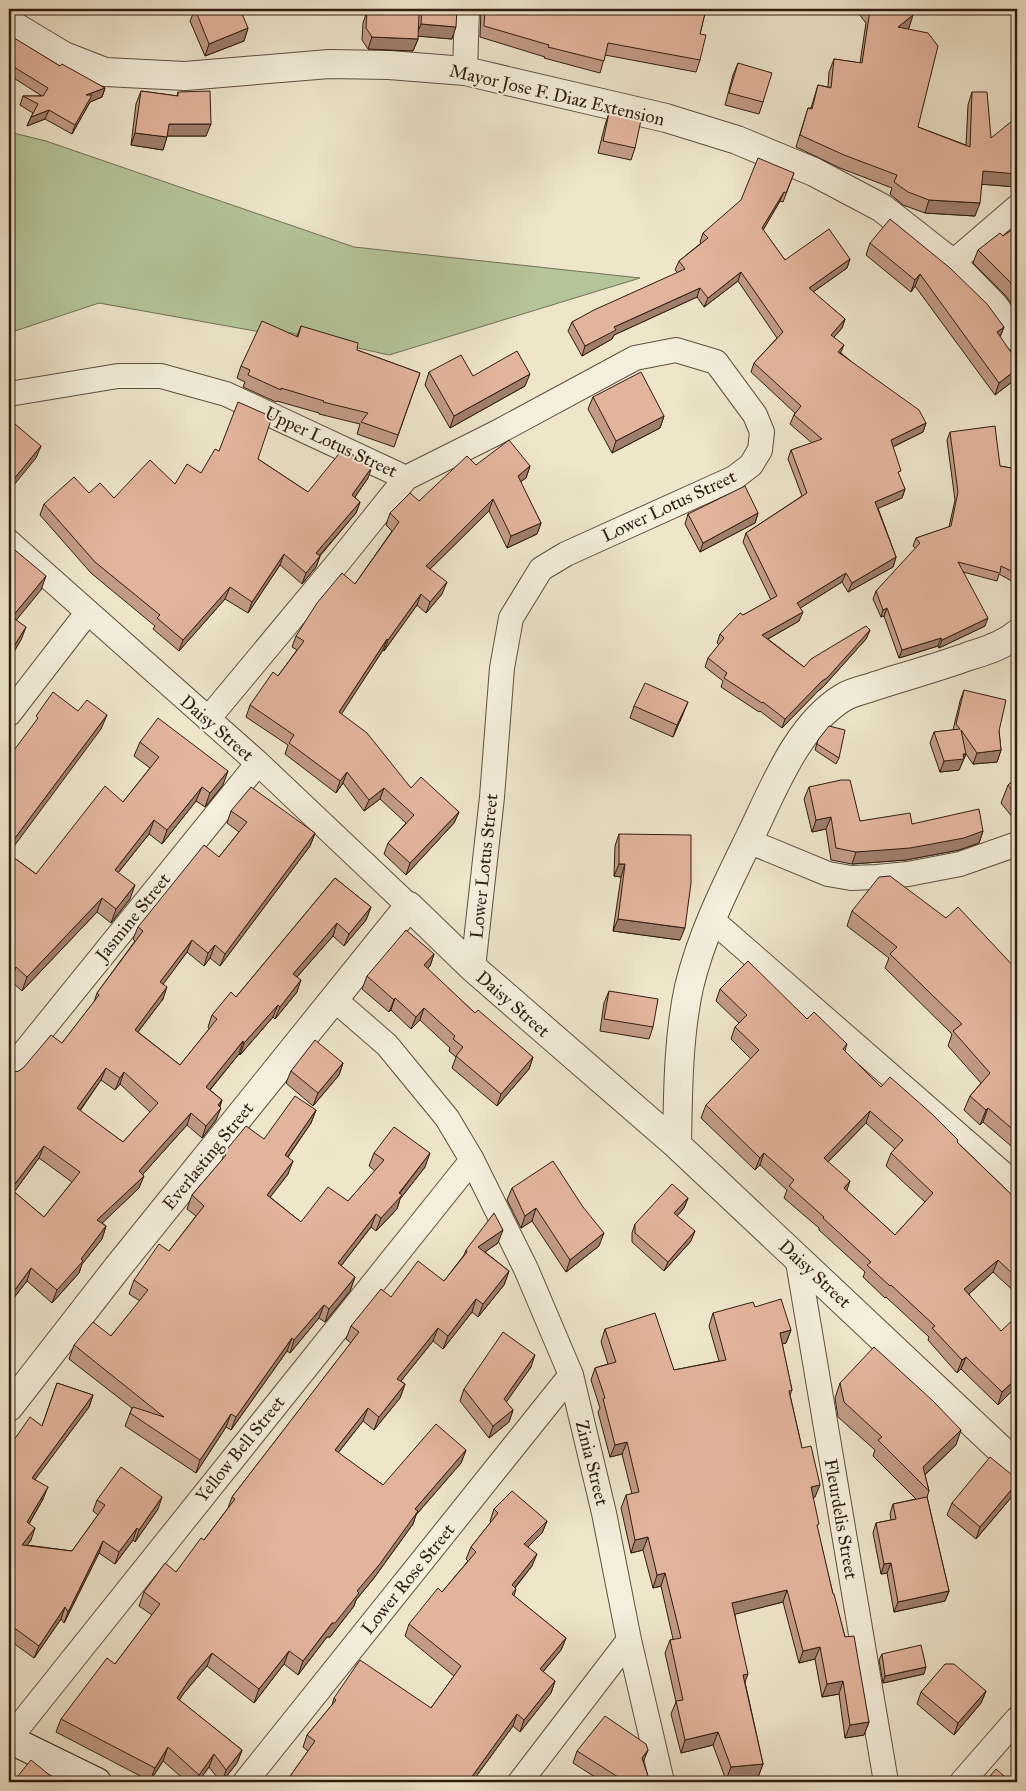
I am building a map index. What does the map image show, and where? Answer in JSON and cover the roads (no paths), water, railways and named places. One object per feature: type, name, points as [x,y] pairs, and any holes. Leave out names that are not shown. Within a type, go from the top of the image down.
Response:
[{"type":"street","points":[[465,71],[467,9]]},
{"type":"street","name":"Mayor Jose F. Diaz Extension","points":[[9,23],[64,56],[105,72],[185,76],[330,64],[389,65],[465,71],[657,116],[737,140],[814,172],[882,208],[952,263],[994,306],[1017,337]]},
{"type":"street","points":[[952,263],[1017,207]]},
{"type":"street","name":"Lower Lotus Street","points":[[406,478],[496,433],[636,358],[676,350],[716,362],[755,415],[762,432],[760,450],[751,465],[734,478],[566,554],[541,569],[511,618],[502,668],[492,797],[473,968]]},
{"type":"street","name":"Upper Lotus Street","points":[[9,394],[118,376],[161,376],[226,394],[406,478],[208,719]]},
{"type":"street","name":"Daisy Street","points":[[9,542],[258,763],[473,968],[677,1145],[1017,1465]]},
{"type":"street","points":[[9,714],[87,613]]},
{"type":"street","points":[[677,1145],[679,1073],[683,1024],[697,957],[711,919],[797,746],[818,718],[844,697],[979,653],[1010,640],[1017,634]]},
{"type":"street","name":"Jasmine Street","points":[[9,1071],[258,763]]},
{"type":"street","points":[[748,842],[828,874],[851,878],[877,878],[960,864],[1017,844]]},
{"type":"street","name":"Everlasting Street","points":[[9,1407],[118,1267],[409,906]]},
{"type":"street","points":[[711,919],[1017,1186]]},
{"type":"street","name":"Zinia Street","points":[[334,999],[388,1045],[447,1118],[472,1160],[526,1269],[570,1375],[604,1512],[628,1640],[662,1782]]},
{"type":"street","name":"Yellow Bell Street","points":[[9,1739],[472,1160]]},
{"type":"street","name":"Fleurdelis Street","points":[[797,1256],[886,1782]]},
{"type":"street","name":"Lower Rose Street","points":[[245,1782],[570,1375]]},
{"type":"street","points":[[520,1782],[628,1640]]},
{"type":"street","points":[[962,1782],[1017,1718]]},
{"type":"street","points":[[9,1739],[96,1782]]}]
